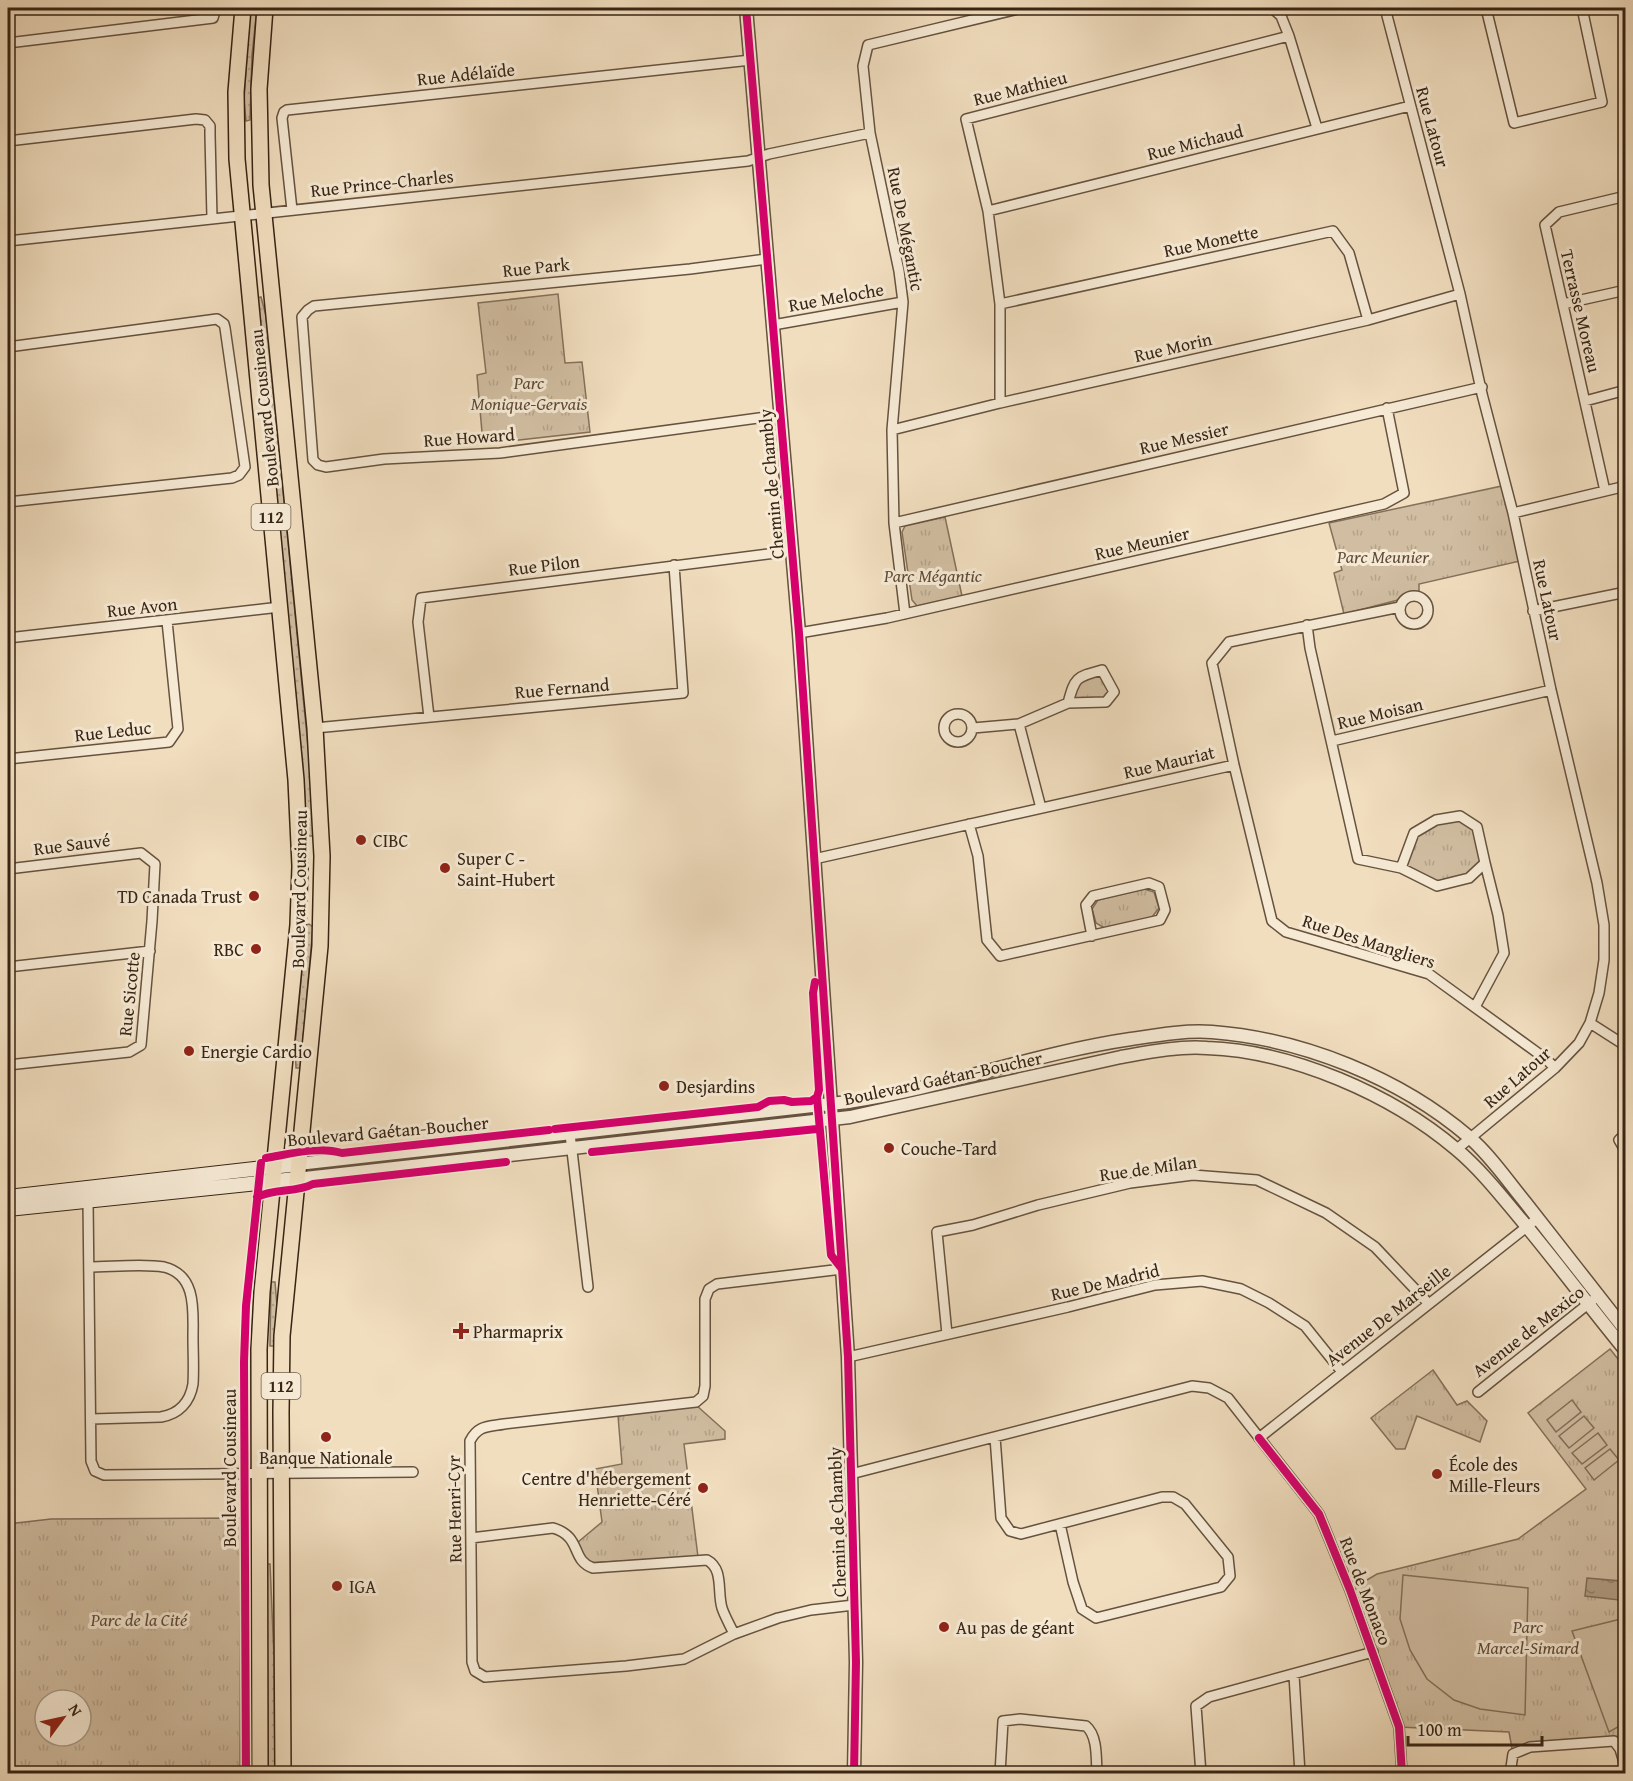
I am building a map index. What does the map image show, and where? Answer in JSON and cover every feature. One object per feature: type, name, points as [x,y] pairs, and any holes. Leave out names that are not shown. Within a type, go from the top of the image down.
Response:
[{"type":"main road","name":"Boulevard Cousineau","points":[[243,8],[236,107],[242,215],[296,780],[300,873],[297,941],[260,1326],[260,1773]]},
{"type":"main road","name":"Boulevard Cousineau","points":[[265,8],[259,98],[260,164],[315,728],[322,828],[322,908],[314,1013],[282,1336],[283,1773]]},
{"type":"main road","name":"Boulevard Gaétan-Boucher","points":[[8,1197],[297,1172]]},
{"type":"main road","name":"Boulevard Gaétan-Boucher","points":[[8,1209],[88,1201],[275,1174]]},
{"type":"street","points":[[8,43],[213,18],[216,8]]},
{"type":"street","points":[[295,8],[314,8]]},
{"type":"street","name":"Chemin de Chambly","points":[[746,8],[799,633],[848,1357],[854,1605],[854,1773]]},
{"type":"street","name":"Rue De Mégantic","points":[[905,614],[894,523],[892,430],[903,302],[899,271],[870,133],[863,66],[868,45],[1022,8]]},
{"type":"street","points":[[1272,8],[1281,16],[1290,36],[1317,128]]},
{"type":"street","name":"Rue Latour","points":[[1385,8],[1461,294],[1597,883],[1604,925],[1604,960],[1599,993],[1590,1023],[1579,1043],[1555,1068],[1456,1149]]},
{"type":"street","points":[[1486,8],[1514,123],[1602,102],[1582,8]]},
{"type":"street","name":"Rue Mathieu","points":[[1000,403],[1000,304],[988,211],[966,119],[1290,36]]},
{"type":"street","name":"Rue Adélaïde","points":[[292,210],[282,118],[287,110],[751,60]]},
{"type":"street","name":"Rue Michaud","points":[[988,211],[1410,106]]},
{"type":"street","points":[[8,141],[196,119],[205,120],[210,126],[212,218]]},
{"type":"street","name":"Rue Prince-Charles","points":[[8,241],[748,161],[773,153],[870,133]]},
{"type":"street","name":"Terrasse Moreau","points":[[1605,491],[1545,225],[1558,212],[1626,196]]},
{"type":"street","name":"Rue Monette","points":[[1000,304],[1333,231],[1349,253],[1368,321]]},
{"type":"street","name":"Rue Park","points":[[308,310],[314,306],[690,269],[767,259]]},
{"type":"street","points":[[1563,304],[1626,290]]},
{"type":"street","name":"Rue Morin","points":[[892,430],[1000,403],[1368,321],[1461,294]]},
{"type":"street","name":"Rue Meloche","points":[[773,325],[903,302]]},
{"type":"street","name":"Rue Howard","points":[[308,310],[303,317],[306,373],[313,460],[318,465],[500,453],[780,415]]},
{"type":"street","points":[[8,347],[214,318],[220,321],[225,328],[244,465],[239,475],[232,478],[8,502]]},
{"type":"street","name":"Rue Messier","points":[[894,523],[1482,387]]},
{"type":"street","points":[[1585,401],[1626,390]]},
{"type":"street","name":"Rue Meunier","points":[[799,633],[905,614],[1384,504],[1404,493],[1387,408]]},
{"type":"street","points":[[1513,513],[1626,486]]},
{"type":"street","name":"Rue Pilon","points":[[429,717],[418,622],[420,598],[674,564],[791,551]]},
{"type":"street","name":"Rue Fernand","points":[[315,728],[683,693],[674,564]]},
{"type":"street","points":[[1533,611],[1626,592]]},
{"type":"street","name":"Rue Mauriat","points":[[814,859],[1234,765],[1212,663],[1229,642],[1400,607]]},
{"type":"street","name":"Rue Avon","points":[[8,638],[280,608]]},
{"type":"street","name":"Rue Leduc","points":[[8,759],[169,742],[178,729],[167,621]]},
{"type":"street","name":"Rue Moisan","points":[[1307,625],[1310,648],[1332,741],[1551,690]]},
{"type":"street","points":[[973,728],[1019,724],[1068,703],[1106,702],[1114,692],[1102,670],[1086,674],[1073,682],[1068,703]]},
{"type":"street","points":[[1019,724],[1041,808]]},
{"type":"street","points":[[1332,741],[1358,859],[1401,868],[1437,886],[1469,878],[1485,863]]},
{"type":"street","name":"Rue Des Mangliers","points":[[1234,765],[1272,921],[1286,932],[1429,974],[1546,1059],[1555,1068]]},
{"type":"street","points":[[1401,868],[1414,832],[1436,820],[1460,816],[1477,827],[1498,915],[1504,953],[1475,1007]]},
{"type":"street","points":[[969,824],[978,856],[987,940],[1000,956],[1092,936],[1160,920],[1164,909],[1159,887],[1149,883],[1093,896],[1086,905],[1092,936]]},
{"type":"street","name":"Rue Sauvé","points":[[8,869],[141,853]]},
{"type":"street","name":"Rue Sicotte","points":[[8,1065],[129,1052],[141,1045],[155,864],[141,853]]},
{"type":"street","points":[[8,966],[150,951]]},
{"type":"street","points":[[1590,1023],[1626,1046]]},
{"type":"street","name":"Boulevard Gaétan-Boucher","points":[[297,1172],[484,1143],[831,1105],[896,1094],[1131,1039],[1211,1032],[1273,1042],[1314,1053],[1360,1070],[1407,1093],[1470,1138],[1538,1218],[1626,1351]]},
{"type":"street","name":"Boulevard Gaétan-Boucher","points":[[297,1172],[449,1162],[832,1119],[867,1114],[1121,1057],[1164,1050],[1207,1048],[1267,1055],[1311,1068],[1374,1095],[1428,1128],[1456,1149],[1488,1181],[1593,1300],[1626,1331]]},
{"type":"street","points":[[1626,1133],[1619,1140],[1626,1152]]},
{"type":"street","points":[[570,1134],[588,1287]]},
{"type":"street","points":[[449,1162],[449,1158],[453,1155],[484,1143]]},
{"type":"street","name":"Rue de Milan","points":[[947,1335],[937,1232],[973,1225],[1038,1205],[1130,1183],[1193,1175],[1257,1180],[1326,1212],[1375,1248],[1429,1304]]},
{"type":"street","points":[[88,1201],[92,1464],[99,1474],[413,1472]]},
{"type":"street","name":"Avenue De Marseille","points":[[1259,1437],[1538,1218]]},
{"type":"street","points":[[89,1267],[153,1266],[167,1268],[187,1284],[193,1304],[193,1384],[190,1396],[183,1407],[161,1418],[91,1419]]},
{"type":"street","name":"Rue Henri-Cyr","points":[[842,1269],[717,1284],[710,1289],[705,1299],[705,1386],[703,1396],[696,1402],[504,1424],[483,1427],[475,1432],[470,1441],[472,1662],[475,1671],[485,1677],[684,1659],[734,1634],[778,1618],[811,1610],[854,1605]]},
{"type":"street","name":"Rue De Madrid","points":[[848,1357],[1155,1285],[1202,1281],[1241,1289],[1269,1303],[1305,1326],[1342,1372]]},
{"type":"street","name":"Avenue de Mexico","points":[[1478,1392],[1593,1300]]},
{"type":"street","name":"Rue de Monaco","points":[[851,1474],[1191,1386],[1209,1388],[1228,1398],[1319,1514],[1373,1652],[1399,1727],[1402,1773]]},
{"type":"street","points":[[995,1437],[1001,1518],[1010,1532],[1021,1533],[1162,1497],[1173,1497],[1185,1504],[1228,1557],[1230,1576],[1221,1587],[1096,1618],[1082,1609],[1072,1582],[1060,1524]]},
{"type":"street","points":[[471,1538],[553,1528],[570,1536],[580,1560],[593,1568],[707,1560],[713,1563],[717,1570],[722,1607],[734,1634]]},
{"type":"street","points":[[1201,1773],[1196,1706],[1209,1697],[1373,1652]]},
{"type":"street","points":[[1294,1675],[1300,1773]]},
{"type":"street","points":[[1000,1773],[1003,1721],[1020,1719],[1086,1726],[1095,1744],[1097,1773]]},
{"type":"street","points":[[1510,1773],[1513,1754],[1530,1747],[1614,1741],[1620,1749],[1626,1769]]},
{"type":"green space","points":[[250,8],[257,8],[252,55],[250,120],[246,121],[244,100]]},
{"type":"green space","name":"Parc Monique-Gervais","points":[[558,294],[565,363],[582,362],[590,432],[483,444],[477,375],[486,373],[478,303]]},
{"type":"green space","points":[[261,297],[266,316],[309,757],[314,836],[309,836],[306,818],[257,298]]},
{"type":"green space","name":"Parc Meunier","points":[[1502,486],[1520,561],[1419,584],[1419,592],[1344,614],[1334,573],[1342,570],[1329,523]]},
{"type":"green space","name":"Parc Mégantic","points":[[945,517],[962,596],[917,606],[912,600],[902,532],[905,526]]},
{"type":"green space","points":[[1101,673],[1111,692],[1103,699],[1071,701],[1075,683]]},
{"type":"green space","points":[[1460,816],[1477,827],[1485,863],[1469,878],[1437,886],[1401,868],[1414,833],[1436,820]]},
{"type":"green space","points":[[1144,889],[1154,892],[1159,908],[1152,917],[1106,929],[1096,923],[1092,909],[1098,900]]},
{"type":"green space","points":[[306,925],[313,927],[302,1050],[300,1068],[296,1068],[295,1045]]},
{"type":"green space","points":[[271,1282],[275,1282],[277,1306],[274,1346],[270,1346]]},
{"type":"green space","name":"Parc Marcel-Simard","points":[[1610,1349],[1626,1369],[1625,1744],[1613,1741],[1513,1754],[1509,1732],[1399,1727],[1350,1590],[1377,1574],[1518,1539],[1586,1489],[1528,1413]]},
{"type":"green space","points":[[1433,1370],[1457,1405],[1467,1401],[1487,1421],[1480,1442],[1417,1416],[1405,1449],[1396,1449],[1371,1418]]},
{"type":"green space","points":[[1572,1400],[1581,1412],[1556,1432],[1547,1420]]},
{"type":"green space","points":[[696,1405],[725,1431],[725,1439],[684,1444],[698,1557],[585,1563],[577,1543],[602,1522],[595,1469],[622,1464],[618,1416]]},
{"type":"green space","points":[[1584,1416],[1594,1428],[1569,1448],[1559,1436]]},
{"type":"green space","points":[[1598,1433],[1607,1445],[1582,1464],[1572,1453]]},
{"type":"green space","points":[[1610,1449],[1619,1460],[1594,1480],[1585,1468]]},
{"type":"green space","name":"Parc de la Cité","points":[[241,1518],[240,1773],[8,1773],[8,1524],[51,1519]]},
{"type":"green space","points":[[267,1564],[270,1564],[274,1657],[275,1774],[268,1773]]},
{"type":"green space","points":[[1403,1575],[1528,1588],[1525,1715],[1480,1709],[1454,1700],[1427,1679],[1410,1650],[1400,1619]]},
{"type":"green space","points":[[1625,1618],[1625,1723],[1609,1732],[1572,1631]]},
{"type":"water","points":[[1587,1578],[1621,1581],[1619,1600],[1585,1596]]},
{"type":"cycle path","points":[[746,8],[799,633],[848,1357],[856,1662],[854,1774]]},
{"type":"cycle path","points":[[815,982],[813,993],[819,1090],[817,1097],[831,1255],[842,1269]]},
{"type":"cycle path","points":[[555,1129],[758,1107],[769,1101],[811,1101],[817,1097]]},
{"type":"cycle path","points":[[592,1152],[817,1129]]},
{"type":"cycle path","points":[[266,1158],[304,1151],[323,1150],[342,1153],[549,1130]]},
{"type":"cycle path","points":[[257,1197],[271,1192],[300,1189],[313,1184],[506,1162]]},
{"type":"cycle path","points":[[246,1774],[244,1362],[246,1306],[261,1163]]},
{"type":"cycle path","points":[[1259,1438],[1319,1514],[1350,1590],[1399,1727],[1402,1774]]},
{"type":"place","name":"CIBC","points":[[361,840]]},
{"type":"place","name":"Super C - Saint-Hubert","points":[[445,868]]},
{"type":"place","name":"TD Canada Trust","points":[[254,896]]},
{"type":"place","name":"RBC","points":[[256,949]]},
{"type":"place","name":"Energie Cardio","points":[[189,1051]]},
{"type":"place","name":"Desjardins","points":[[664,1086]]},
{"type":"place","name":"Couche-Tard","points":[[889,1148]]},
{"type":"place","name":"Pharmaprix","points":[[461,1331]]},
{"type":"place","name":"Banque Nationale","points":[[326,1437]]},
{"type":"place","name":"École des Mille-Fleurs","points":[[1437,1474]]},
{"type":"place","name":"Centre d'hébergement Henriette-Céré","points":[[703,1488]]},
{"type":"place","name":"IGA","points":[[337,1586]]},
{"type":"place","name":"Au pas de géant","points":[[944,1627]]}]
